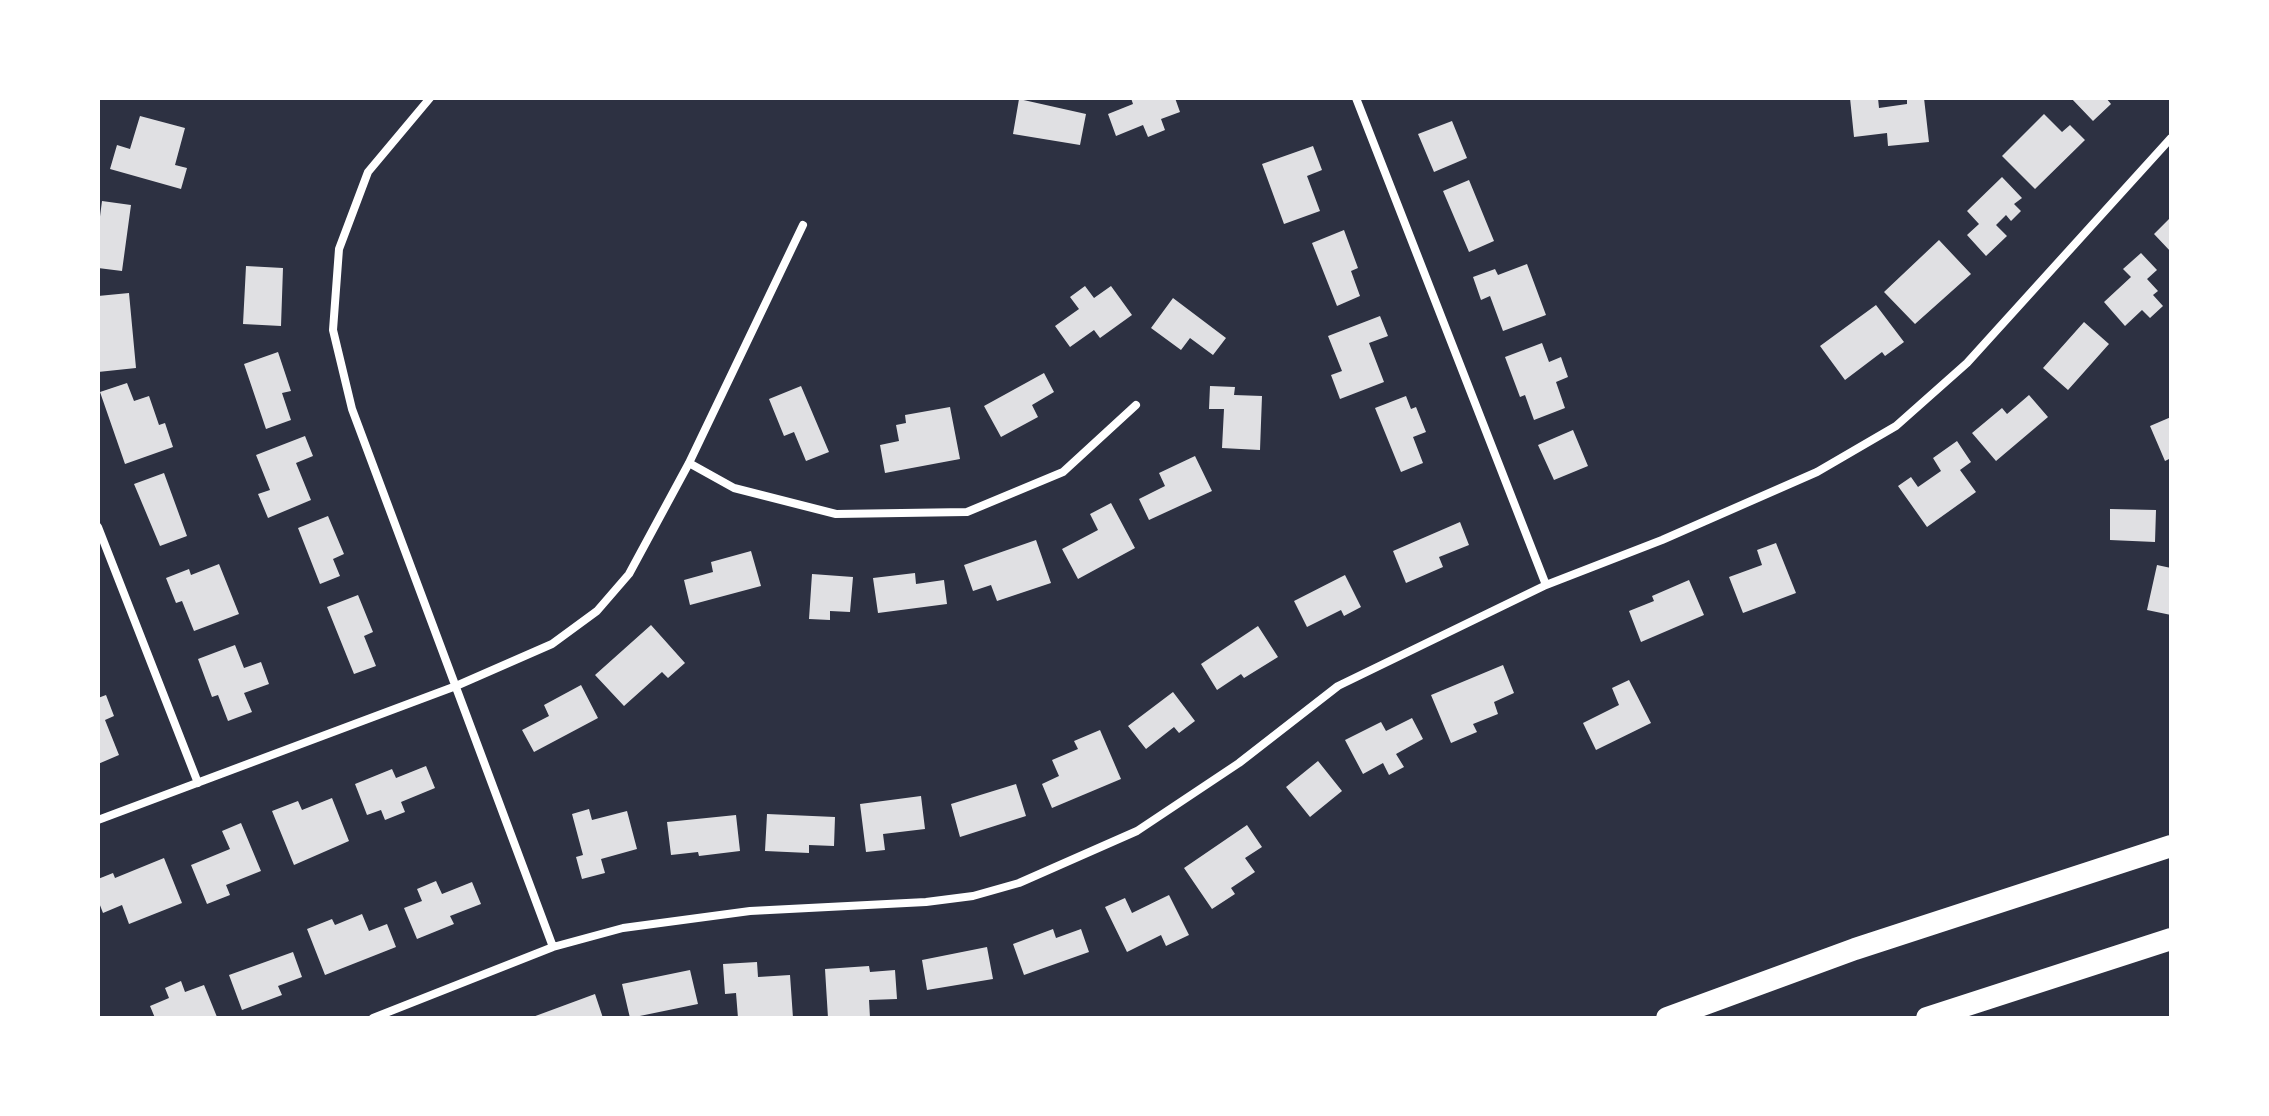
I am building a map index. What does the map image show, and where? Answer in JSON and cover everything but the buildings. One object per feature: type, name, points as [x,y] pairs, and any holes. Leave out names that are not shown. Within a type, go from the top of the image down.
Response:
[{"type":"highway","points":[[1667,1018],[1855,949],[2171,846]]},
{"type":"highway","points":[[1927,1018],[2171,939]]},
{"type":"street","points":[[430,98],[368,172],[339,249],[333,330],[352,409],[553,947]]},
{"type":"street","points":[[1356,98],[1546,585]]},
{"type":"street","points":[[373,1018],[553,947],[637,926],[750,911],[926,902],[973,896],[1019,883],[1137,831],[1239,763],[1338,686],[1546,585],[1662,540],[1817,472],[1896,426],[1967,363],[2171,138]]},
{"type":"street","points":[[98,820],[456,686],[552,644],[597,611],[629,574],[689,463],[803,225]]},
{"type":"street","points":[[689,463],[734,488],[836,514],[967,512],[1063,472],[1136,405]]},
{"type":"street","points":[[98,527],[198,783]]}]
